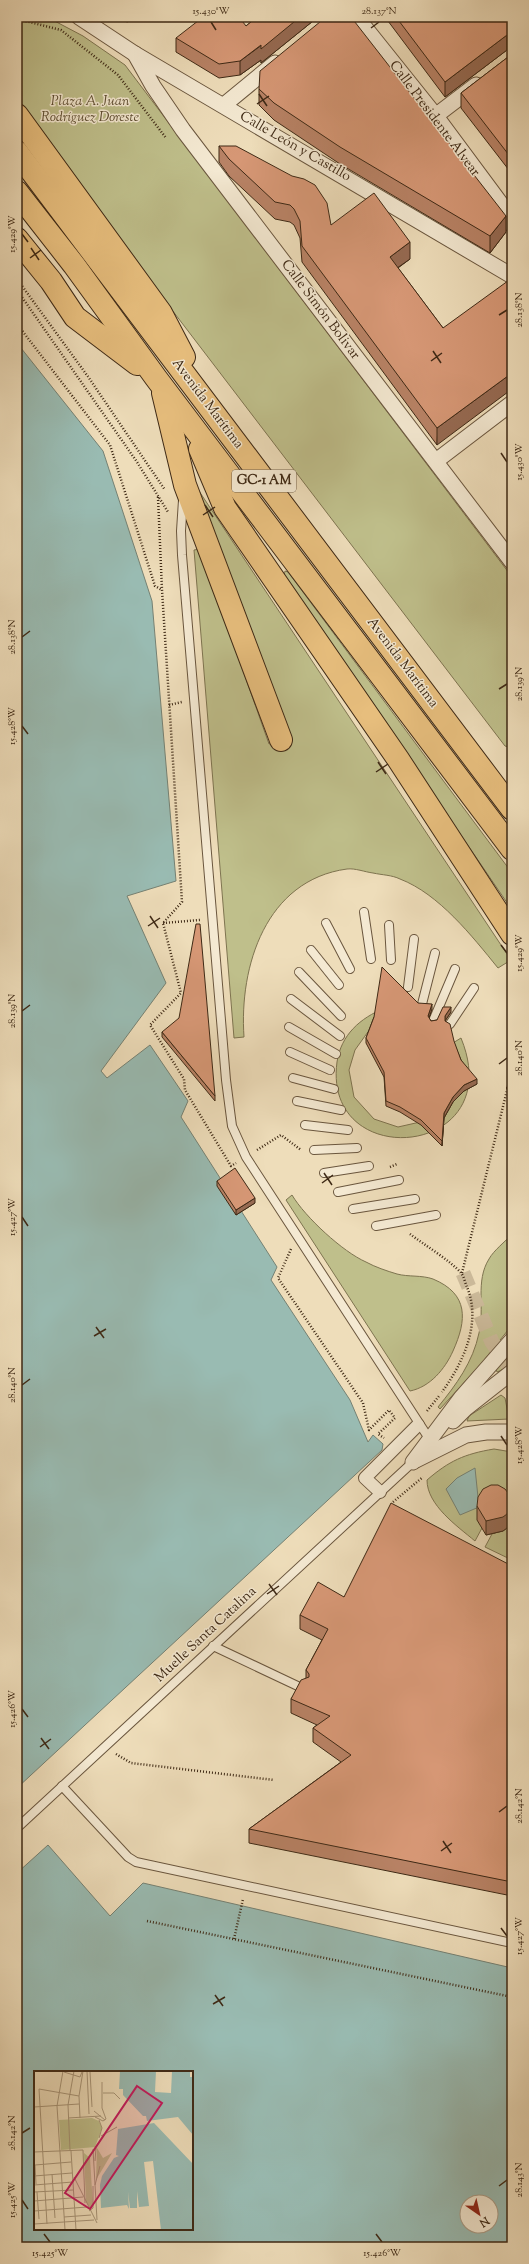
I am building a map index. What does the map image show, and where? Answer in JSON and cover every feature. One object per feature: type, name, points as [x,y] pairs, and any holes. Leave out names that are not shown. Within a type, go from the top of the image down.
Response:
[{"type":"highway","points":[[17,116],[161,313],[213,413]]},
{"type":"highway","name":"Avenida Marítima","points":[[17,152],[512,809]]},
{"type":"highway","name":"Avenida Marítima","points":[[17,192],[74,265],[159,382],[512,849]]},
{"type":"highway","points":[[17,239],[51,281],[75,317],[159,382],[176,491],[281,740]]},
{"type":"highway","points":[[187,419],[225,508],[398,759],[512,934]]},
{"type":"street","name":"Calle León y Castillo","points":[[79,17],[135,54],[512,276]]},
{"type":"street","name":"Calle Presidente Alvear","points":[[354,17],[434,117],[512,222]]},
{"type":"street","name":"Calle Simón Bolivar","points":[[135,54],[153,86],[183,130],[512,562]]},
{"type":"street","points":[[224,106],[284,56]]},
{"type":"street","points":[[434,117],[488,75]]},
{"type":"street","points":[[436,462],[512,403]]},
{"type":"street","points":[[413,1462],[461,1398],[512,1340]]},
{"type":"street","points":[[413,1462],[466,1408],[512,1372]]},
{"type":"street","points":[[380,1492],[365,1478],[416,1421]]},
{"type":"street","points":[[413,1462],[466,1435],[486,1432],[512,1432]]},
{"type":"lane","points":[[176,491],[181,531],[226,1080],[232,1126],[246,1157],[416,1421],[430,1440]]},
{"type":"lane","points":[[364,912],[371,959]]},
{"type":"lane","points":[[326,923],[350,969]]},
{"type":"lane","points":[[389,925],[391,960]]},
{"type":"lane","points":[[408,987],[414,940]]},
{"type":"lane","points":[[311,950],[339,985]]},
{"type":"lane","points":[[422,1004],[435,953]]},
{"type":"lane","points":[[433,1021],[455,969]]},
{"type":"lane","points":[[299,972],[341,1016]]},
{"type":"lane","points":[[450,1024],[474,988]]},
{"type":"lane","points":[[291,999],[340,1036]]},
{"type":"lane","points":[[289,1027],[336,1054]]},
{"type":"lane","points":[[290,1052],[330,1070]]},
{"type":"lane","points":[[293,1078],[334,1090]]},
{"type":"lane","points":[[297,1101],[341,1110]]},
{"type":"lane","points":[[305,1125],[348,1130]]},
{"type":"lane","points":[[314,1150],[357,1148]]},
{"type":"lane","points":[[324,1173],[369,1166]]},
{"type":"lane","points":[[338,1192],[399,1180]]},
{"type":"lane","points":[[353,1209],[415,1199]]},
{"type":"lane","points":[[376,1226],[436,1215]]},
{"type":"lane","name":"Muelle Santa Catalina","points":[[17,1828],[413,1462]]},
{"type":"lane","points":[[214,1646],[304,1688]]},
{"type":"lane","points":[[62,1786],[128,1857],[136,1862],[512,1943]]},
{"type":"path","points":[[17,19],[61,30],[118,75]]},
{"type":"path","points":[[17,279],[89,378],[176,491]]},
{"type":"path","points":[[17,290],[181,531]]},
{"type":"path","points":[[17,324],[110,445],[155,586],[162,590]]},
{"type":"path","points":[[158,497],[162,590],[182,902],[163,923]]},
{"type":"path","points":[[163,923],[212,919]]},
{"type":"path","points":[[163,923],[181,992],[150,1025],[184,1080],[185,1090],[231,1166],[246,1157]]},
{"type":"path","points":[[290,1250],[278,1278],[363,1403],[368,1430],[389,1410],[395,1418],[378,1434],[383,1439],[416,1421],[455,1374],[467,1347],[472,1325],[471,1302],[462,1273],[506,1088],[512,1070]]},
{"type":"path","points":[[506,1088],[512,1088]]},
{"type":"path","points":[[380,1492],[390,1504],[428,1472]]},
{"type":"path","points":[[131,1763],[274,1780]]},
{"type":"path","points":[[234,1939],[246,1886]]},
{"type":"path","points":[[148,1921],[512,1997]]},
{"type":"green space","name":"Plaza A. Juan Rodríguez Doreste","points":[[17,17],[47,17],[83,36],[125,65],[512,577],[512,748],[505,746],[17,107]]},
{"type":"green space","points":[[198,490],[511,960],[498,968],[466,930],[441,905],[414,886],[400,879],[350,869],[319,876],[296,890],[277,908],[263,930],[253,956],[247,982],[244,1010],[244,1037],[234,1038],[194,550],[200,549],[269,744],[290,737]]},
{"type":"green space","points":[[285,571],[288,572],[512,873],[512,910],[284,576]]},
{"type":"green space","points":[[385,1008],[355,1050],[349,1070],[354,1097],[374,1119],[398,1127],[429,1120],[448,1046],[461,1038],[469,1078],[460,1108],[439,1128],[412,1137],[383,1135],[357,1122],[340,1098],[337,1062],[339,1052],[347,1036],[360,1022]]},
{"type":"green space","points":[[292,1195],[298,1204],[325,1233],[357,1257],[377,1267],[397,1274],[433,1279],[445,1285],[459,1300],[462,1309],[462,1319],[458,1340],[450,1358],[441,1371],[424,1386],[410,1391],[286,1200]]},
{"type":"green space","points":[[512,1234],[512,1325],[481,1364],[440,1409],[438,1407],[463,1373],[473,1354],[481,1324],[481,1286],[485,1268],[494,1252]]},
{"type":"green space","points":[[512,1348],[508,1363],[503,1369],[497,1372],[496,1369]]},
{"type":"green space","points":[[501,1395],[505,1398],[509,1419],[467,1421],[469,1416]]},
{"type":"green space","points":[[494,1449],[512,1452],[512,1560],[485,1547],[492,1534],[507,1528],[511,1519],[482,1528],[475,1541],[444,1514],[437,1506],[428,1489],[427,1480],[450,1463],[474,1453]]},
{"type":"water","points":[[17,343],[103,451],[152,601],[176,881],[127,896],[166,983],[101,1071],[107,1078],[150,1045],[188,1101],[181,1117],[277,1267],[271,1280],[350,1400],[368,1442],[373,1435],[383,1444],[382,1450],[17,1788]]},
{"type":"water","points":[[475,1468],[479,1507],[460,1515],[446,1489],[457,1478]]},
{"type":"water","points":[[48,1845],[110,1916],[143,1883],[512,1968],[512,2247],[17,2247],[17,1873]]},
{"type":"building","points":[[203,17],[239,17],[246,26],[257,17],[300,17],[261,49],[261,45],[240,61],[219,64],[176,38]]},
{"type":"building","points":[[326,17],[351,17],[506,216],[490,236],[340,147],[274,103],[259,89],[260,71]]},
{"type":"building","points":[[396,17],[512,17],[512,34],[507,35],[445,82]]},
{"type":"building","points":[[512,54],[512,159],[461,93]]},
{"type":"building","points":[[219,146],[236,146],[292,176],[304,179],[315,185],[327,203],[331,225],[374,193],[410,242],[390,257],[443,328],[512,278],[512,373],[437,428],[302,246],[300,221],[294,209],[290,205],[275,202],[229,159]]},
{"type":"building","points":[[196,924],[200,924],[215,1096],[162,1032],[179,1018]]},
{"type":"building","points":[[382,967],[418,1003],[432,1004],[428,1016],[431,1021],[437,1020],[443,1007],[451,1007],[445,1016],[445,1021],[450,1024],[461,1060],[477,1079],[464,1085],[453,1097],[444,1113],[442,1141],[421,1120],[400,1107],[386,1101],[384,1072],[366,1038],[374,1017]]},
{"type":"building","points":[[235,1168],[255,1198],[236,1210],[217,1181]]},
{"type":"building","points":[[491,1485],[498,1485],[505,1489],[511,1497],[511,1505],[507,1514],[503,1517],[486,1521],[477,1506],[478,1497],[483,1489]]},
{"type":"building","points":[[391,1503],[512,1566],[512,1882],[249,1829],[351,1755],[313,1728],[330,1716],[291,1699],[301,1680],[309,1677],[306,1670],[328,1629],[300,1615],[318,1582],[344,1597]]},
{"type":"tunnel","points":[[463,1273],[492,1342],[512,1371]]}]
